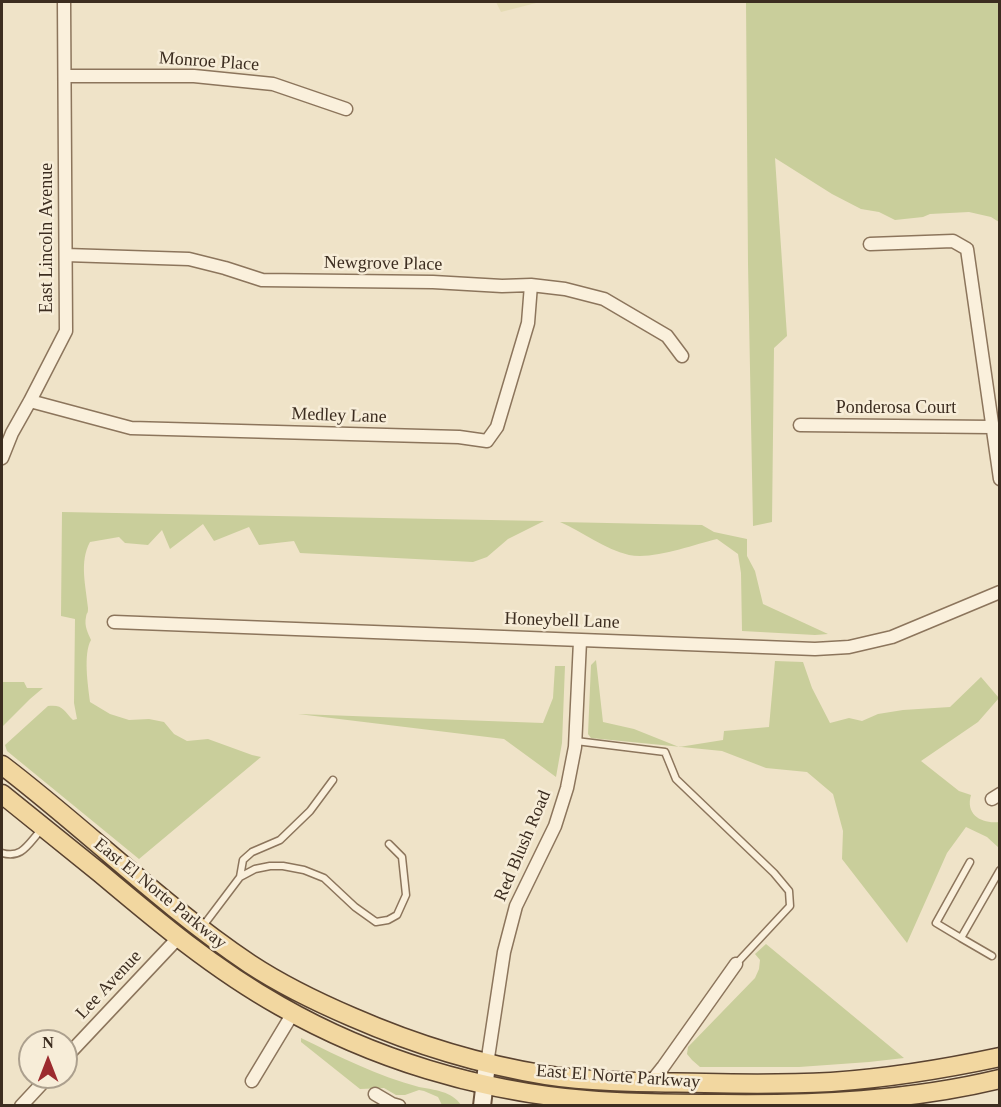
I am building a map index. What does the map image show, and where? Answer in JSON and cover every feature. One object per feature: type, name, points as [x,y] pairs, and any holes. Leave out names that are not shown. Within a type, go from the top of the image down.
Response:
[{"type":"main road","name":"East El Norte Parkway","points":[[2,765],[201,929],[251,965],[310,999],[391,1034],[459,1056],[487,1064],[549,1075],[600,1080],[741,1084],[830,1082],[898,1075],[999,1057]]},
{"type":"main road","name":"East El Norte Parkway","points":[[2,794],[178,938],[225,972],[293,1013],[323,1028],[381,1053],[442,1074],[515,1090],[585,1100],[771,1105],[888,1098],[999,1079]]},
{"type":"main road","points":[[482,1106],[487,1064]]},
{"type":"street","name":"East Lincoln Avenue","points":[[2,458],[12,433],[66,331],[64,2]]},
{"type":"street","name":"Monroe Place","points":[[65,75],[194,75],[273,84],[346,109]]},
{"type":"street","points":[[870,244],[953,242],[967,249],[999,479]]},
{"type":"street","name":"Newgrove Place","points":[[66,255],[189,259],[262,280],[432,282],[502,286],[531,285],[565,289],[604,299],[667,336],[682,356]]},
{"type":"street","name":"Medley Lane","points":[[30,401],[131,428],[447,437],[487,441],[497,427],[528,323],[531,285]]},
{"type":"street","name":"Ponderosa Court","points":[[800,425],[991,427]]},
{"type":"street","name":"Honeybell Lane","points":[[114,622],[815,649],[849,647],[892,637],[999,592]]},
{"type":"street","name":"Red Blush Road","points":[[487,1064],[504,952],[516,906],[555,826],[567,788],[575,740],[580,641]]},
{"type":"street","name":"Lee Avenue","points":[[78,1044],[178,938]]},
{"type":"street","points":[[651,1082],[736,964]]},
{"type":"street","points":[[252,1081],[293,1013]]},
{"type":"street","points":[[21,1106],[37,1089]]},
{"type":"street","points":[[375,1094],[399,1106]]},
{"type":"lane","points":[[575,740],[665,752],[676,779],[774,873],[789,891],[790,906],[736,964]]},
{"type":"lane","points":[[240,877],[243,860],[252,852],[280,840],[310,811],[333,780]]},
{"type":"lane","points":[[2,853],[19,854],[43,827]]},
{"type":"lane","points":[[201,929],[240,877],[255,868],[270,866],[304,870],[324,878],[355,907],[376,922],[388,920],[397,915],[406,895],[402,857],[389,844]]},
{"type":"lane","points":[[970,862],[936,923],[992,956]]},
{"type":"lane","points":[[961,938],[999,870]]},
{"type":"shaded area","points":[[496,2],[540,2],[501,12]]},
{"type":"green space","points":[[746,2],[1000,2],[999,222],[991,217],[969,212],[930,214],[895,220],[879,212],[861,209],[832,194],[775,158],[787,336],[774,348],[772,522],[753,526],[748,264]]},
{"type":"green space","points":[[62,512],[544,521],[508,539],[487,557],[473,562],[300,553],[294,541],[259,545],[249,527],[214,541],[203,524],[170,549],[162,530],[148,545],[125,543],[119,537],[90,542],[84,566],[88,608],[86,623],[91,640],[87,653],[90,702],[110,714],[129,720],[149,719],[164,722],[174,734],[187,741],[208,739],[261,757],[139,859],[7,751],[5,745],[48,706],[60,707],[73,720],[77,719],[74,703],[75,619],[61,616]]},
{"type":"green space","points":[[560,522],[702,525],[714,532],[747,539],[747,556],[755,571],[763,604],[828,634],[742,631],[741,573],[738,554],[717,539],[661,554],[629,555],[611,549]]},
{"type":"green space","points":[[596,660],[603,722],[634,729],[678,747],[591,738],[588,734],[591,665]]},
{"type":"green space","points":[[775,661],[803,662],[812,688],[830,723],[849,718],[862,721],[878,714],[903,710],[950,707],[981,677],[999,698],[978,722],[921,761],[959,791],[971,795],[970,808],[976,817],[981,820],[999,822],[999,848],[987,837],[966,827],[947,853],[907,943],[842,859],[843,831],[833,794],[807,772],[766,768],[722,751],[680,747],[723,740],[724,731],[769,727]]},
{"type":"green space","points":[[555,666],[565,666],[562,743],[556,777],[504,739],[298,714],[543,723],[553,698]]},
{"type":"green space","points":[[2,682],[24,682],[27,688],[43,688],[2,727]]},
{"type":"green space","points":[[766,944],[904,1058],[799,1067],[700,1067],[687,1054],[688,1047],[755,978],[760,960],[755,954]]},
{"type":"green space","points":[[301,1038],[359,1066],[419,1087],[448,1094],[461,1105],[442,1105],[438,1097],[419,1090],[405,1095],[396,1095],[384,1088],[360,1089],[301,1042]]}]
